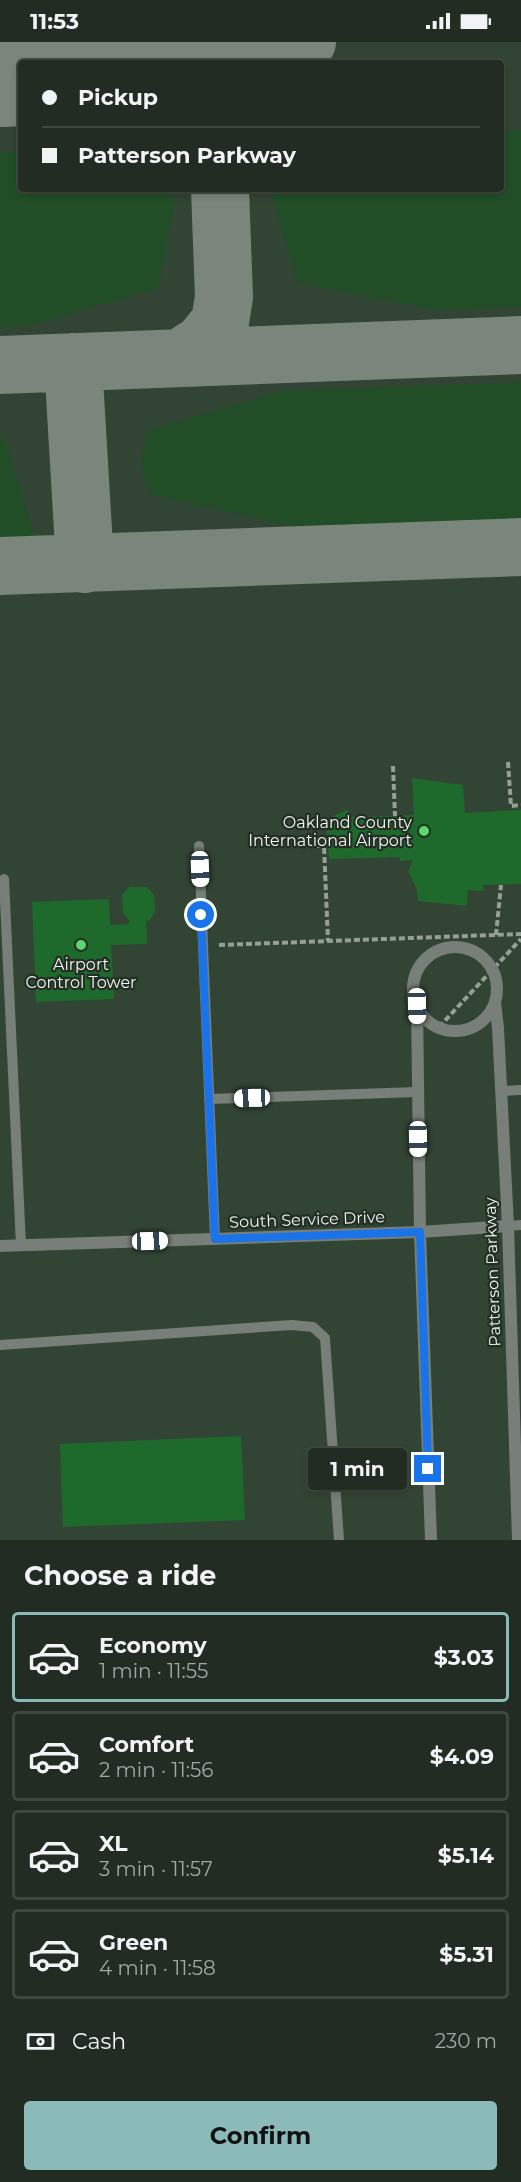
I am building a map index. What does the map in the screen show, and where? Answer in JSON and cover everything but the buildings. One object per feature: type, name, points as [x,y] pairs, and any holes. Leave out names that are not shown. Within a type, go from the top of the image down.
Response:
[{"type":"street","points":[[431,1540],[420,1232],[417,1006],[414,980],[420,966],[431,955],[445,948],[460,947],[475,952],[487,961],[492,970]]},
{"type":"street","name":"Patterson Parkway","points":[[492,970],[498,989],[495,1002],[508,1226],[518,1540]]},
{"type":"street","points":[[417,1006],[429,1022],[439,1027],[459,1031],[474,1027],[487,1018],[495,1002]]},
{"type":"street","name":"South Service Drive","points":[[0,1246],[420,1232],[508,1226]]},
{"type":"lane","points":[[199,846],[215,1239]]},
{"type":"lane","points":[[4,879],[21,1246]]},
{"type":"lane","points":[[501,1091],[521,1090]]},
{"type":"lane","points":[[208,1099],[417,1092]]},
{"type":"lane","points":[[508,1226],[521,1226]]},
{"type":"lane","points":[[0,1345],[292,1326],[313,1327],[325,1338],[339,1540]]},
{"type":"path","points":[[508,762],[511,806],[521,805]]},
{"type":"path","points":[[393,766],[394,816]]},
{"type":"path","points":[[299,846],[324,846],[328,941]]},
{"type":"path","points":[[496,935],[501,885]]},
{"type":"path","points":[[218,945],[521,934]]},
{"type":"path","points":[[439,1027],[521,939]]},
{"type":"shaded area","name":"Oakland County International Airport","points":[[0,42],[521,42],[521,1540],[0,1540]]},
{"type":"green space","points":[[521,130],[521,307],[436,310],[298,283],[273,199],[274,192],[504,192],[504,131]]},
{"type":"green space","points":[[18,152],[18,192],[170,192],[174,203],[158,288],[25,327],[0,328],[0,153]]},
{"type":"green space","points":[[521,382],[521,520],[291,526],[149,494],[141,463],[147,431],[282,391]]},
{"type":"green space","points":[[0,435],[4,436],[36,542],[0,546]]},
{"type":"taxiway","points":[[216,42],[216,60]]},
{"type":"taxiway","points":[[270,60],[307,42]]},
{"type":"taxiway","points":[[119,48],[152,60]]},
{"type":"taxiway","points":[[180,358],[202,344],[220,322],[224,297],[220,192]]},
{"type":"taxiway","points":[[0,365],[521,345]]},
{"type":"taxiway","points":[[73,362],[85,564]]},
{"type":"taxiway","points":[[0,566],[521,547]]},
{"type":"runway","points":[[0,54],[254,42]]},
{"type":"place","name":"Oakland County International Airport","points":[[424,831]]},
{"type":"place","name":"Airport Control Tower","points":[[81,945]]},
{"type":"route","points":[[201,915],[215,1239],[420,1232],[428,1469]]}]
